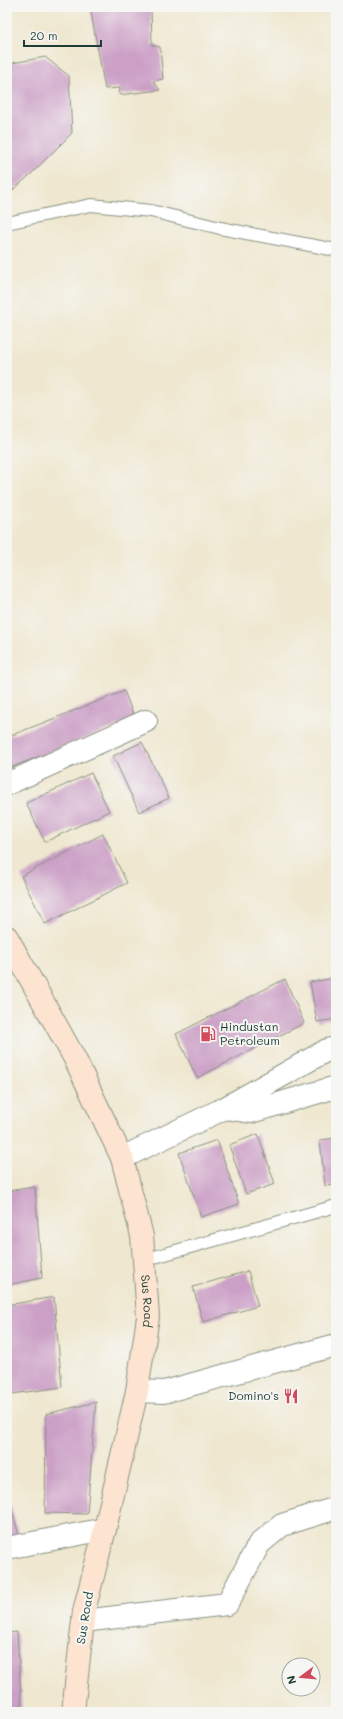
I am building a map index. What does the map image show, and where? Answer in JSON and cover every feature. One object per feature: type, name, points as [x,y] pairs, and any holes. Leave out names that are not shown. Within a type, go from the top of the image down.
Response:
[{"type":"main road","name":"Sus Road","points":[[7,937],[75,1059],[122,1158],[142,1236],[148,1317],[137,1391],[105,1529],[84,1610],[73,1712]]},
{"type":"street","points":[[7,784],[146,721]]},
{"type":"street","points":[[122,1158],[225,1108],[327,1050],[336,1048]]},
{"type":"street","points":[[225,1108],[251,1112],[336,1087]]},
{"type":"street","points":[[137,1391],[164,1392],[336,1345]]},
{"type":"street","points":[[83,1621],[227,1604],[259,1544],[282,1525],[333,1509]]},
{"type":"street","points":[[7,1548],[105,1529]]},
{"type":"lane","points":[[7,222],[91,205],[151,211],[220,228],[336,250]]},
{"type":"lane","points":[[144,1260],[336,1206]]},
{"type":"building","points":[[90,7],[151,7],[152,45],[160,47],[163,79],[153,81],[160,90],[119,95],[120,88],[105,89]]},
{"type":"building","points":[[45,57],[69,76],[72,133],[30,175],[7,195],[7,64]]},
{"type":"building","points":[[124,691],[135,719],[7,769],[7,737]]},
{"type":"building","points":[[142,742],[169,798],[139,812],[113,756]]},
{"type":"building","points":[[91,773],[109,811],[45,842],[26,803]]},
{"type":"building","points":[[103,834],[127,883],[45,924],[21,876]]},
{"type":"building","points":[[336,978],[336,1019],[317,1022],[310,982]]},
{"type":"building","points":[[285,979],[304,1023],[197,1078],[176,1034]]},
{"type":"building","points":[[258,1134],[275,1184],[246,1194],[229,1145]]},
{"type":"building","points":[[336,1138],[336,1185],[325,1186],[320,1140]]},
{"type":"building","points":[[217,1140],[239,1204],[201,1217],[179,1153]]},
{"type":"building","points":[[35,1187],[42,1278],[7,1285],[7,1191]]},
{"type":"building","points":[[248,1271],[258,1306],[203,1322],[193,1287]]},
{"type":"building","points":[[54,1297],[62,1387],[12,1394],[7,1344],[7,1305]]},
{"type":"building","points":[[96,1402],[87,1514],[45,1513],[46,1414]]},
{"type":"building","points":[[7,1492],[20,1539],[7,1542]]},
{"type":"building","points":[[17,1632],[22,1712],[7,1712],[7,1633]]},
{"type":"place","name":"Hindustan Petroleum","points":[[208,1034]]},
{"type":"place","name":"Domino's","points":[[291,1396]]}]
